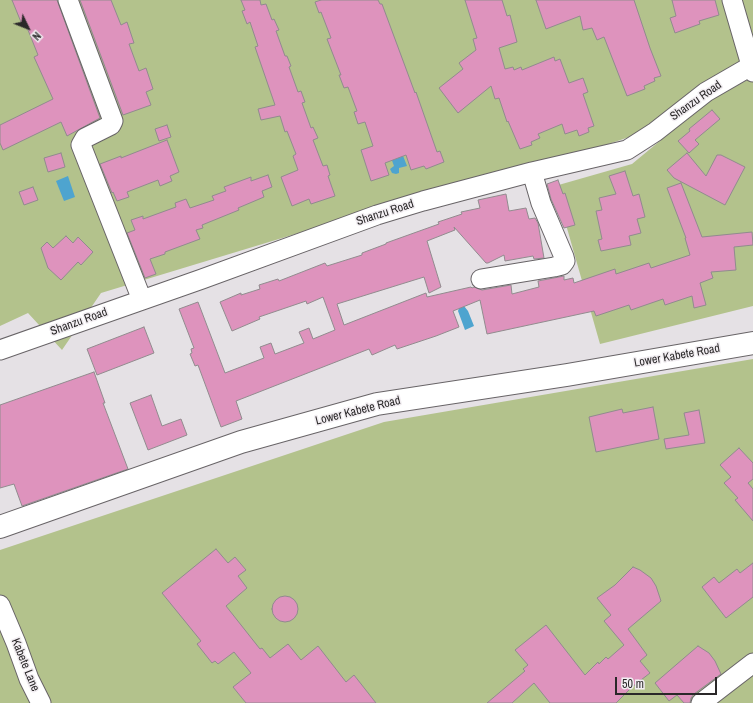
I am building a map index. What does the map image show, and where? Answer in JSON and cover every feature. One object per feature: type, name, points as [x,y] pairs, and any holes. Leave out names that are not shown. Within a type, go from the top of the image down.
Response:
[{"type":"main road","name":"Lower Kabete Road","points":[[0,527],[241,442],[377,404],[575,374],[753,343]]},
{"type":"street","points":[[68,0],[113,121],[111,125],[85,138],[81,145],[142,300]]},
{"type":"street","points":[[732,0],[752,66]]},
{"type":"street","name":"Shanzu Road","points":[[0,350],[202,279],[377,214],[532,172],[627,150],[655,132],[706,92],[752,66]]},
{"type":"street","points":[[481,279],[554,267],[562,265],[565,261],[541,203],[532,172]]},
{"type":"street","name":"Kabete Lane","points":[[0,605],[16,642],[29,679],[41,703]]},
{"type":"street","points":[[701,703],[753,663]]},
{"type":"green space","points":[[0,0],[722,0],[742,61],[693,90],[635,135],[585,152],[358,215],[101,293],[62,350],[28,313],[0,326]]},
{"type":"green space","points":[[742,0],[753,0],[753,41]]},
{"type":"green space","points":[[753,77],[753,306],[600,344],[555,186],[632,164],[707,102]]},
{"type":"green space","points":[[753,359],[753,703],[0,703],[0,550],[384,422]]},
{"type":"water","points":[[398,143],[407,166],[399,168],[399,173],[396,174],[392,173],[390,169],[394,166],[387,147]]},
{"type":"water","points":[[68,176],[75,197],[64,201],[56,181]]},
{"type":"water","points":[[464,306],[468,311],[474,326],[465,330],[458,311],[459,308]]},
{"type":"building","points":[[12,0],[57,0],[100,118],[67,136],[61,122],[3,150],[0,143],[0,125],[53,99],[34,57],[38,55],[26,25],[23,27]]},
{"type":"building","points":[[80,0],[111,0],[121,25],[127,22],[134,43],[129,44],[139,71],[146,68],[153,89],[146,92],[151,105],[123,115]]},
{"type":"building","points":[[241,0],[260,0],[261,5],[266,4],[272,20],[274,19],[279,30],[276,31],[285,56],[287,56],[291,66],[289,67],[298,92],[301,91],[305,102],[302,103],[311,128],[313,127],[318,138],[313,140],[323,166],[327,165],[330,175],[328,176],[335,196],[311,204],[309,199],[292,206],[281,177],[298,170],[293,156],[296,154],[287,131],[285,132],[280,116],[261,120],[258,109],[275,105],[255,47],[258,46],[250,22],[247,24],[242,11],[245,10]]},
{"type":"building","points":[[321,0],[378,0],[380,4],[382,4],[415,93],[416,92],[437,152],[440,151],[444,162],[426,169],[424,166],[411,170],[406,155],[385,163],[389,175],[371,181],[361,150],[373,146],[365,122],[358,124],[354,112],[357,111],[348,87],[344,88],[339,75],[341,75],[327,39],[331,38],[321,12],[319,13],[315,2]]},
{"type":"building","points":[[465,0],[502,0],[507,16],[510,15],[517,42],[499,48],[505,69],[513,67],[514,70],[521,67],[522,70],[554,57],[555,61],[560,59],[569,83],[583,78],[588,92],[583,94],[594,126],[588,128],[589,132],[579,136],[577,130],[565,134],[562,124],[538,134],[540,138],[531,142],[532,145],[520,149],[508,121],[507,122],[499,98],[495,99],[491,86],[458,113],[439,88],[463,69],[459,63],[476,50],[473,39],[477,38]]},
{"type":"building","points":[[536,0],[634,0],[661,76],[654,78],[655,81],[644,86],[645,89],[627,96],[604,37],[597,40],[592,28],[583,30],[580,16],[546,29]]},
{"type":"building","points":[[672,0],[715,0],[719,15],[699,21],[700,24],[675,33],[670,18],[676,16]]},
{"type":"building","points":[[712,110],[720,119],[695,140],[699,144],[689,153],[678,141],[690,131],[689,129]]},
{"type":"building","points":[[167,125],[171,137],[159,141],[155,129]]},
{"type":"building","points":[[167,140],[179,172],[170,176],[172,181],[160,186],[158,180],[127,192],[129,197],[117,201],[113,192],[112,193],[100,164],[121,156],[121,158]]},
{"type":"building","points":[[61,153],[65,167],[48,172],[44,158]]},
{"type":"building","points":[[687,153],[706,176],[717,155],[721,155],[745,167],[725,205],[674,178],[667,170]]},
{"type":"building","points":[[625,171],[633,196],[639,194],[645,217],[637,219],[641,233],[629,236],[631,245],[601,251],[598,240],[602,239],[596,211],[602,210],[599,198],[616,194],[609,176]]},
{"type":"building","points":[[268,175],[272,187],[262,191],[264,197],[238,208],[239,210],[202,225],[203,228],[196,230],[200,239],[150,259],[156,274],[145,278],[127,233],[135,230],[131,220],[143,216],[143,219],[176,207],[175,203],[186,199],[190,208],[214,200],[212,196],[226,191],[224,187],[251,177],[251,181]]},
{"type":"building","points":[[558,180],[563,194],[565,193],[575,225],[564,228],[551,199],[547,184]]},
{"type":"building","points":[[681,183],[702,237],[752,232],[753,245],[734,247],[736,270],[711,272],[713,278],[700,283],[706,305],[694,308],[692,296],[665,305],[663,299],[631,310],[629,305],[596,316],[594,311],[487,334],[480,300],[453,311],[459,327],[397,349],[395,345],[372,355],[369,349],[236,401],[242,419],[221,427],[198,365],[195,366],[190,354],[192,353],[191,349],[194,348],[179,309],[198,302],[225,373],[264,358],[260,347],[271,343],[275,354],[304,343],[299,332],[309,328],[313,339],[335,330],[323,297],[307,304],[306,301],[259,317],[260,319],[232,331],[220,302],[241,293],[241,295],[260,289],[259,285],[278,279],[279,281],[325,263],[327,266],[362,255],[362,253],[386,243],[439,224],[438,222],[462,214],[461,212],[480,208],[478,200],[506,194],[509,211],[526,208],[529,219],[535,218],[538,223],[544,258],[534,259],[533,256],[505,261],[504,255],[486,263],[454,227],[455,230],[427,241],[441,287],[429,293],[424,277],[337,304],[344,325],[426,293],[427,297],[471,287],[482,290],[511,285],[512,294],[539,287],[538,281],[564,276],[564,280],[573,278],[574,283],[615,269],[616,274],[649,263],[651,268],[690,255],[686,238],[667,188]]},
{"type":"building","points":[[33,187],[38,200],[24,205],[19,192]]},
{"type":"building","points":[[66,236],[73,243],[78,237],[93,252],[81,265],[78,262],[61,280],[48,268],[41,248],[47,242],[53,248]]},
{"type":"building","points":[[144,327],[154,353],[97,375],[87,349]]},
{"type":"building","points":[[94,372],[105,403],[103,403],[128,469],[22,506],[14,484],[0,488],[0,405]]},
{"type":"building","points":[[151,395],[162,426],[181,419],[187,435],[148,450],[130,403]]},
{"type":"building","points":[[653,407],[659,439],[596,452],[589,417],[622,409],[623,413]]},
{"type":"building","points":[[699,410],[705,443],[666,449],[664,439],[689,435],[684,413]]},
{"type":"building","points":[[739,448],[753,463],[753,479],[748,483],[753,489],[753,521],[735,500],[738,498],[724,483],[731,477],[720,465]]},
{"type":"building","points":[[216,549],[228,563],[235,557],[246,570],[238,576],[247,588],[226,606],[260,649],[262,648],[270,658],[288,644],[301,660],[318,646],[346,682],[354,675],[376,703],[246,703],[233,687],[251,673],[234,652],[218,664],[215,661],[212,663],[197,644],[201,641],[162,593]]},
{"type":"building","points":[[753,563],[753,597],[726,618],[702,587],[714,577],[719,583],[737,569],[740,573]]},
{"type":"building","points":[[633,567],[651,578],[656,586],[661,601],[628,629],[647,655],[640,661],[650,673],[632,687],[616,703],[550,703],[534,683],[512,703],[487,703],[525,671],[523,669],[528,665],[515,650],[546,625],[585,675],[598,662],[599,664],[606,657],[608,659],[624,645],[604,621],[611,615],[597,598],[615,585]]},
{"type":"building","points":[[285,596],[294,600],[298,609],[294,618],[285,622],[276,618],[272,609],[276,600]]},
{"type":"building","points":[[698,646],[709,653],[715,661],[721,674],[694,694],[690,703],[684,703],[677,695],[669,701],[655,683]]}]
